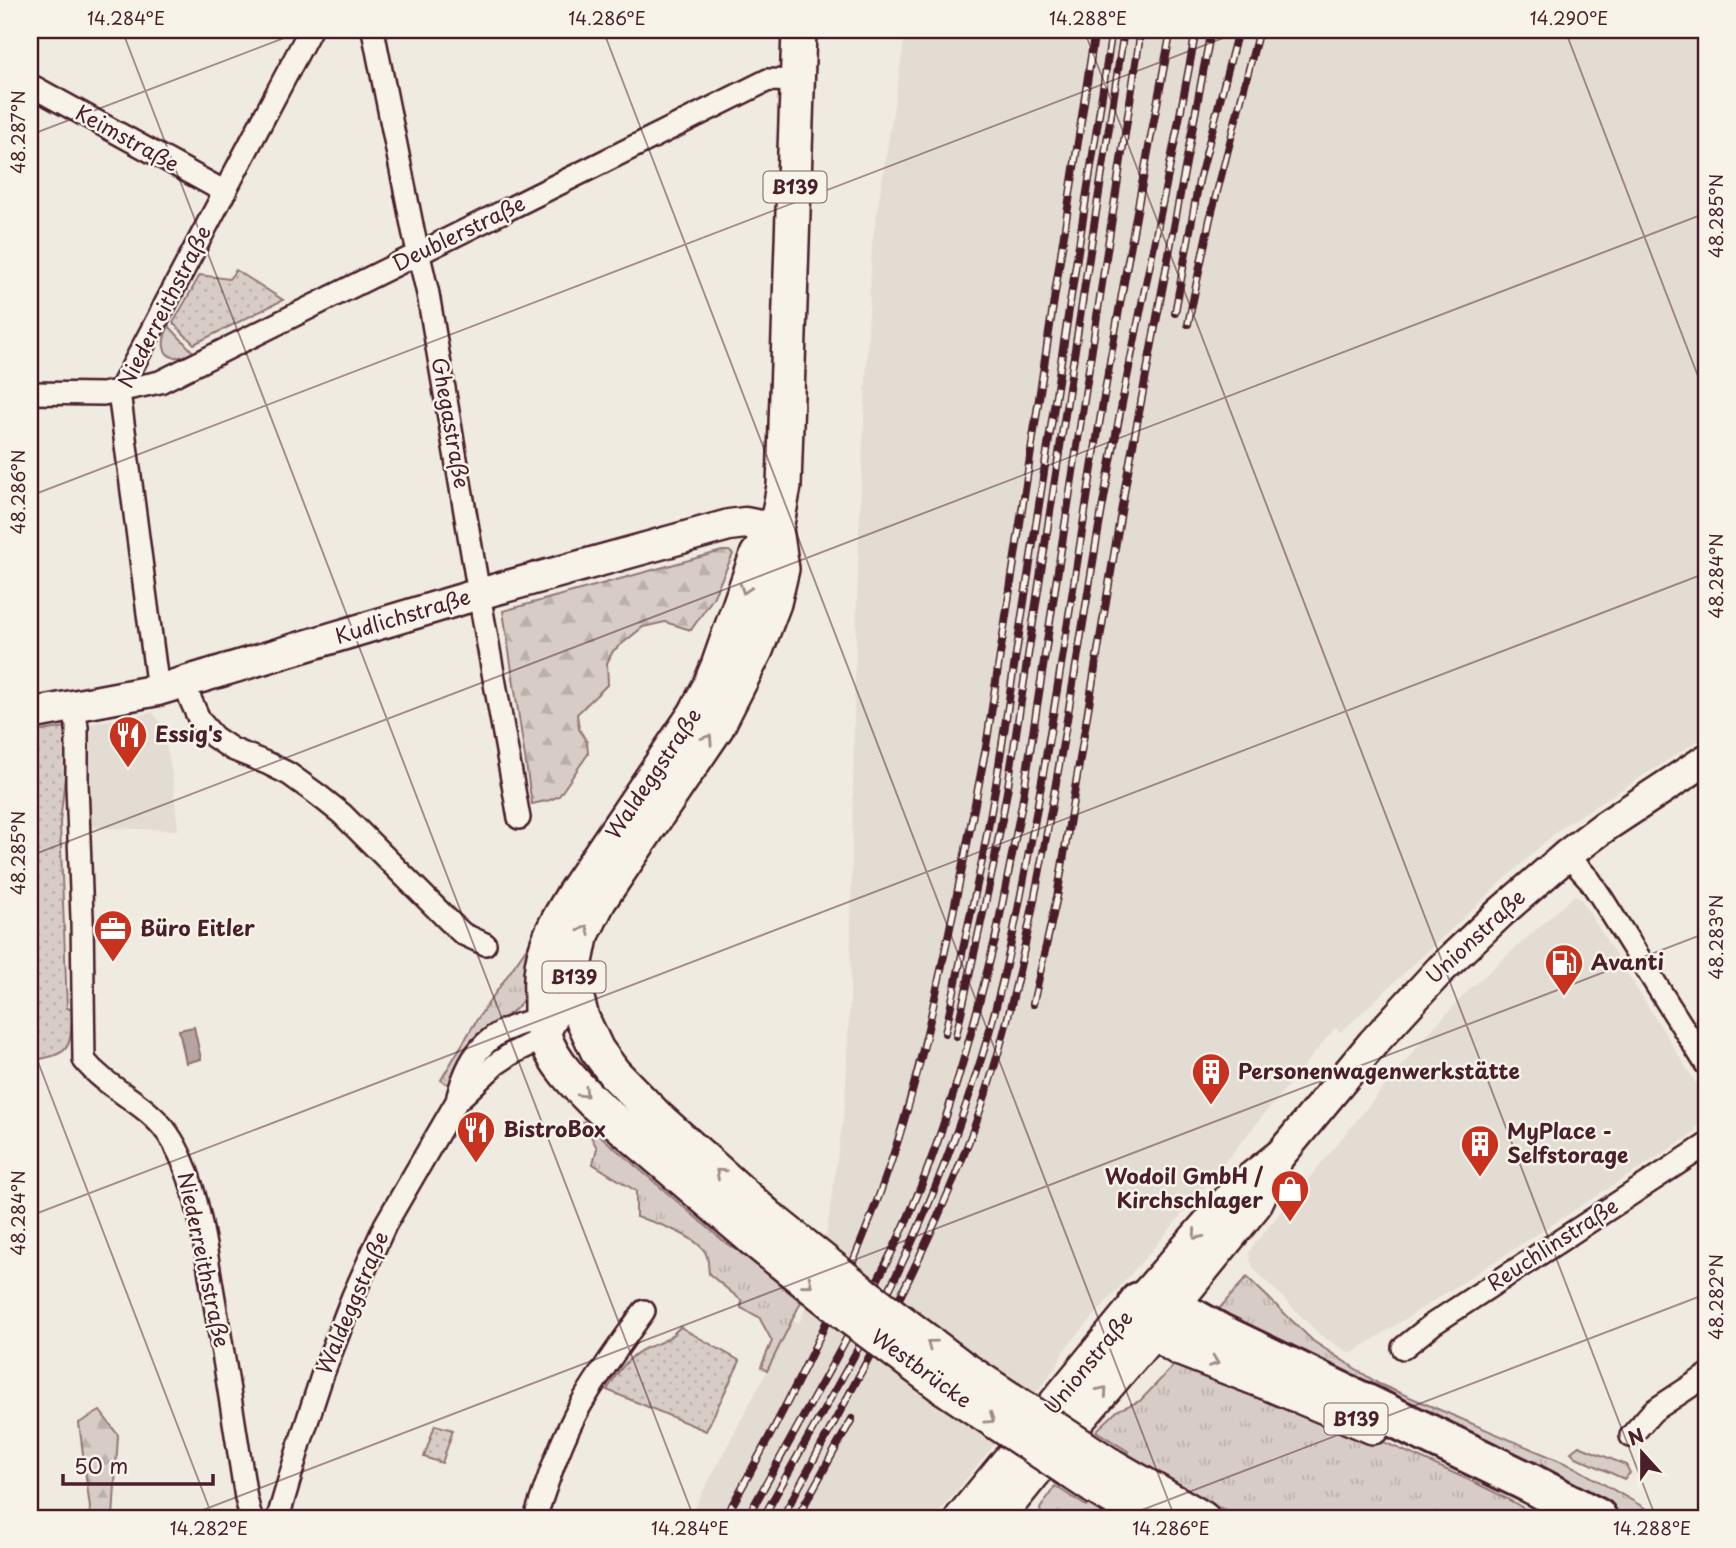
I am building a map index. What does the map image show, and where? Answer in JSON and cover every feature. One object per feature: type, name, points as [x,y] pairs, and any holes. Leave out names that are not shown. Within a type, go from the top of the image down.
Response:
[{"type":"highway","points":[[1155,1314],[1219,1333],[1597,1518]]},
{"type":"main road","name":"Waldeggstraße","points":[[763,1230],[614,1073],[597,1050],[582,1018],[574,987],[574,972],[581,937],[599,901],[717,727],[756,650],[774,603],[782,569],[776,529],[784,486],[799,30]]},
{"type":"main road","name":"Kudlichstraße","points":[[30,714],[171,687],[479,594],[729,525],[745,523],[776,529]]},
{"type":"main road","name":"Waldeggstraße","points":[[763,1230],[578,1088],[564,1070],[547,1028],[540,976],[546,946],[556,923],[695,714],[718,666],[757,555],[776,529]]},
{"type":"main road","name":"Unionstraße","points":[[961,1518],[1256,1205],[1281,1154],[1416,994],[1500,913],[1567,855],[1614,820],[1706,760]]},
{"type":"main road","points":[[547,1028],[578,1051],[604,1059]]},
{"type":"main road","name":"Westbrücke","points":[[763,1230],[852,1319],[942,1386],[1102,1476]]},
{"type":"main road","name":"Unionstraße","points":[[997,1518],[1057,1444],[1155,1314]]},
{"type":"main road","name":"B139","points":[[1155,1314],[1178,1348],[1344,1414],[1452,1461],[1524,1499],[1553,1518]]},
{"type":"main road","name":"B139","points":[[1102,1476],[1146,1518]]},
{"type":"main road","name":"B139","points":[[1102,1476],[1202,1518]]},
{"type":"street","name":"Niederreithstraße","points":[[171,687],[119,392],[310,30]]},
{"type":"street","name":"Ghegastraße","points":[[373,30],[429,294],[519,818]]},
{"type":"street","name":"Deublerstraße","points":[[30,393],[103,394],[160,382],[768,80],[798,81]]},
{"type":"street","name":"Keimstraße","points":[[30,85],[225,192]]},
{"type":"street","points":[[171,687],[214,737],[232,749],[289,774],[318,795],[342,814],[463,934],[485,944]]},
{"type":"street","name":"Niederreithstraße","points":[[74,706],[78,727],[84,1060],[94,1073],[140,1105],[166,1131],[177,1147],[186,1170],[205,1248],[251,1518]]},
{"type":"street","points":[[1567,855],[1603,900],[1706,1064]]},
{"type":"street","name":"Waldeggstraße","points":[[278,1518],[322,1376],[353,1296],[385,1225],[457,1101],[470,1062],[494,1035],[509,1027],[524,1022],[547,1028],[574,987]]},
{"type":"street","name":"Reuchlinstraße","points":[[1402,1348],[1433,1324],[1706,1146]]},
{"type":"street","points":[[535,1518],[559,1449],[580,1407],[645,1311]]},
{"type":"street","points":[[1631,1436],[1653,1411],[1706,1376]]},
{"type":"shaded area","points":[[906,30],[1706,30],[1706,736],[1565,825],[1341,1032],[1335,1028],[1160,1241],[1064,1350],[1057,1365],[1039,1389],[935,1518],[689,1518],[791,1321],[799,1322],[802,1317],[826,1237],[845,1104],[850,995],[859,533],[872,244]]},
{"type":"shaded area","name":"Essig's","points":[[153,712],[161,724],[169,757],[178,830],[98,828],[86,822],[81,799],[90,724]]},
{"type":"shaded area","points":[[1575,895],[1580,898],[1706,1099],[1706,1109],[1693,1134],[1351,1354],[1320,1335],[1254,1269],[1249,1254],[1252,1247],[1432,1029],[1472,987]]},
{"type":"shaded area","points":[[194,1027],[201,1059],[186,1063],[179,1030]]},
{"type":"green space","points":[[236,270],[283,300],[194,344],[173,323],[200,275],[229,279]]},
{"type":"green space","points":[[169,326],[193,352],[177,357],[167,353],[164,342]]},
{"type":"green space","points":[[722,551],[733,554],[713,598],[691,630],[665,622],[643,627],[613,651],[607,663],[608,684],[577,714],[579,729],[587,742],[588,754],[559,796],[532,804],[503,611]]},
{"type":"green space","points":[[67,727],[69,739],[60,823],[67,1008],[73,1010],[71,1034],[66,1048],[61,1052],[30,1061],[30,733]]},
{"type":"green space","points":[[539,930],[524,998],[517,1008],[490,1028],[452,1087],[441,1080],[476,1021]]},
{"type":"green space","points":[[583,1121],[727,1244],[742,1253],[801,1302],[767,1371],[761,1367],[772,1341],[759,1317],[741,1308],[742,1301],[709,1274],[705,1252],[693,1240],[674,1230],[636,1217],[636,1191],[593,1164],[597,1148]]},
{"type":"green space","points":[[1247,1277],[1313,1341],[1379,1384],[1574,1467],[1662,1518],[1631,1518],[1520,1460],[1219,1314],[1218,1310]]},
{"type":"green space","points":[[680,1327],[740,1361],[706,1431],[607,1390],[628,1360],[668,1338]]},
{"type":"green space","points":[[1179,1360],[1406,1452],[1490,1490],[1538,1518],[1245,1518],[1188,1495],[1126,1459],[1129,1452],[1096,1431],[1118,1410],[1140,1401]]},
{"type":"green space","points":[[100,1411],[118,1435],[113,1518],[89,1518],[79,1423]]},
{"type":"green space","points":[[435,1425],[453,1430],[442,1463],[424,1457]]},
{"type":"green space","points":[[1579,1446],[1626,1465],[1630,1473],[1624,1479],[1576,1457],[1571,1452]]},
{"type":"green space","points":[[1055,1486],[1086,1506],[1090,1500],[1118,1518],[1042,1518],[1040,1509]]},
{"type":"railway","points":[[725,1518],[770,1436],[851,1267],[894,1153],[924,1046],[986,747],[1095,30]]},
{"type":"railway","points":[[945,1033],[996,784],[1112,30]]},
{"type":"railway","points":[[956,1036],[1008,786],[1124,30]]},
{"type":"railway","points":[[995,941],[1022,804],[1141,30]]},
{"type":"railway","points":[[763,1518],[858,1349],[913,1239],[957,1130],[992,1023],[1035,822],[1112,347],[1171,30]]},
{"type":"railway","points":[[782,1518],[914,1268],[960,1164],[1000,1047],[1037,886],[1107,480],[1196,30]]},
{"type":"railway","points":[[1033,1004],[1057,897],[1126,482],[1211,30]]},
{"type":"railway","points":[[1175,313],[1199,181],[1238,30]]},
{"type":"railway","points":[[1188,324],[1210,219],[1259,30]]},
{"type":"railway","points":[[747,1518],[864,1306],[907,1220],[935,1150],[958,1078],[997,932]]},
{"type":"railway","points":[[797,1518],[852,1419]]},
{"type":"place","name":"Essig's","points":[[128,769]]},
{"type":"place","name":"Büro Eitler","points":[[113,963]]},
{"type":"place","name":"Avanti","points":[[1564,997]]},
{"type":"place","name":"Personenwagenwerkstätte","points":[[1211,1106]]},
{"type":"place","name":"BistroBox","points":[[476,1164]]},
{"type":"place","name":"MyPlace - Selfstorage","points":[[1480,1178]]},
{"type":"place","name":"Wodoil GmbH / Kirchschlager","points":[[1290,1223]]}]
